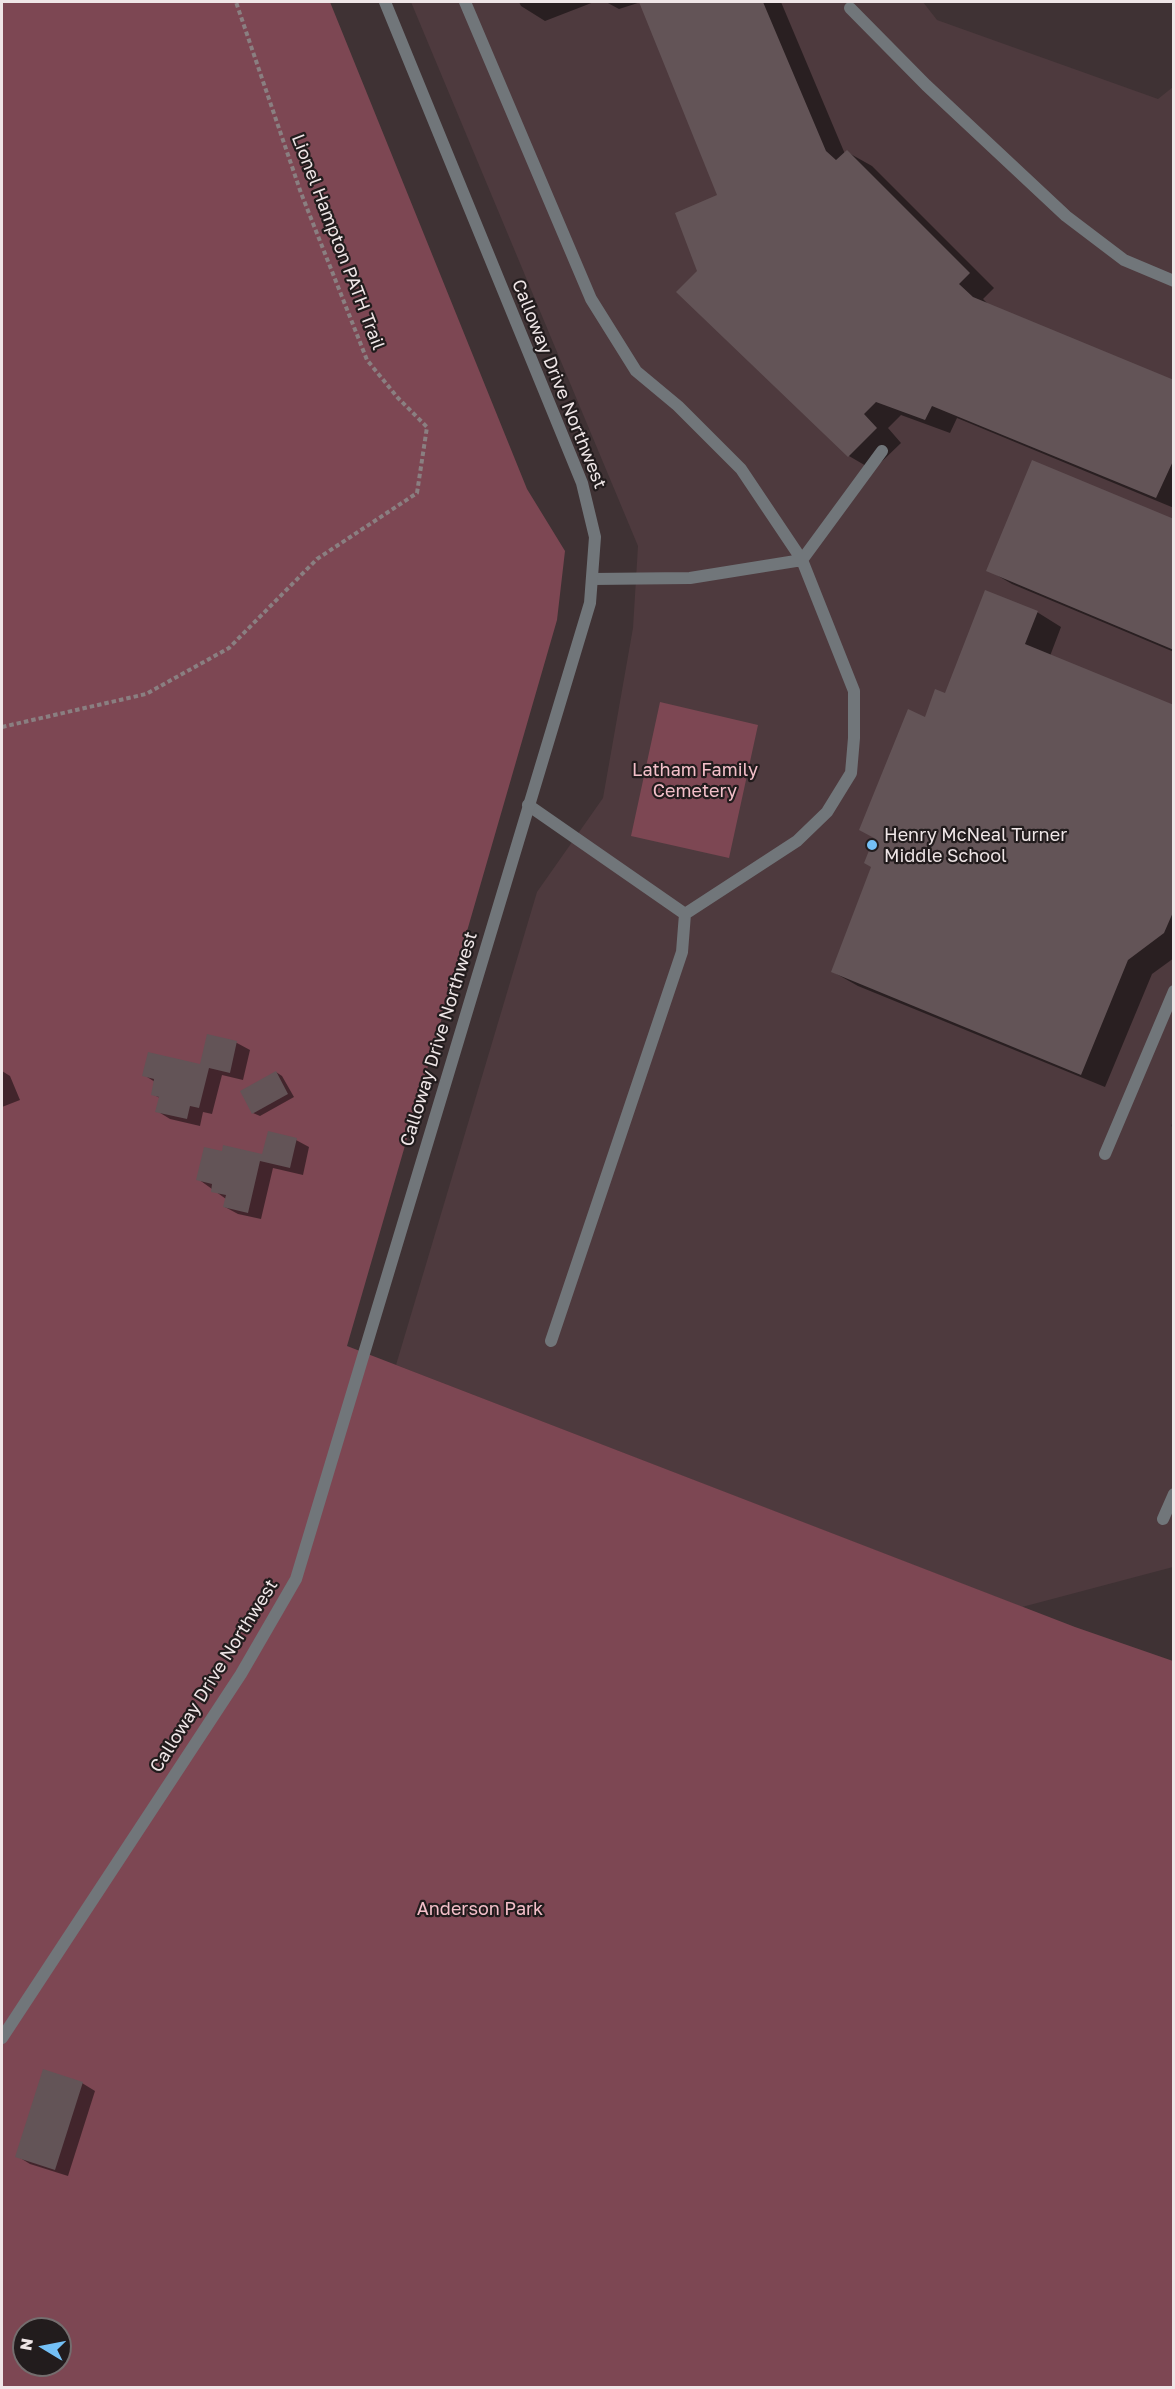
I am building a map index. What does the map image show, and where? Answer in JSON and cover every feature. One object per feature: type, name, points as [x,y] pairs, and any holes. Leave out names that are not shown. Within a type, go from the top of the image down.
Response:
[{"type":"street","name":"Calloway Drive Northwest","points":[[2,2038],[240,1674],[296,1579],[590,603],[595,537],[582,483],[385,2]]},
{"type":"street","points":[[465,2],[591,299],[636,370],[678,406],[741,469],[802,560],[854,691],[854,738],[850,773],[827,812],[797,841],[686,914],[681,952],[551,1341]]},
{"type":"street","points":[[850,8],[926,85],[1066,216],[1124,260],[1173,281]]},
{"type":"street","points":[[592,579],[690,578],[802,560],[882,451]]},
{"type":"street","points":[[528,805],[686,914]]},
{"type":"street","points":[[1106,1154],[1173,991]]},
{"type":"street","points":[[1163,1519],[1173,1494]]},
{"type":"path","name":"Lionel Hampton PATH Trail","points":[[2,727],[147,693],[230,648],[317,559],[417,493],[427,427],[398,398],[368,360],[301,193],[236,2]]},
{"type":"shaded area","name":"Henry McNeal Turner Middle School","points":[[411,2],[923,2],[937,20],[1158,99],[1173,87],[1174,1119],[1171,1126],[1174,1128],[1173,1567],[1022,1607],[396,1365],[537,892],[603,798],[633,628],[638,546]]},
{"type":"green space","name":"Anderson Park","points":[[2,2],[330,2],[527,489],[565,551],[557,620],[347,1346],[1075,1627],[1173,1661],[1173,2387],[2,2388]]},
{"type":"green space","name":"Latham Family Cemetery","points":[[660,702],[758,725],[729,858],[631,836]]},
{"type":"building","points":[[639,2],[763,2],[826,151],[836,160],[847,150],[970,273],[959,284],[973,297],[1174,380],[1174,459],[1156,498],[932,406],[925,420],[876,402],[864,414],[877,428],[848,457],[676,292],[697,271],[675,213],[717,195]]},
{"type":"building","points":[[1032,460],[1174,519],[1174,650],[986,571]]},
{"type":"building","points":[[985,590],[1038,611],[1025,644],[1174,705],[1174,910],[1164,933],[1128,960],[1081,1075],[831,972],[871,867],[864,863],[874,838],[859,830],[908,709],[925,717],[935,689],[945,693]]},
{"type":"building","points":[[207,1034],[237,1041],[230,1073],[209,1068],[199,1108],[190,1106],[187,1119],[155,1112],[159,1097],[151,1095],[154,1079],[142,1076],[148,1052],[200,1064]]},
{"type":"building","points":[[276,1071],[288,1094],[252,1114],[240,1091]]},
{"type":"building","points":[[268,1131],[297,1138],[290,1168],[260,1161],[248,1213],[223,1207],[226,1195],[211,1192],[212,1184],[196,1180],[204,1147],[222,1151],[223,1145],[262,1154]]},
{"type":"building","points":[[43,2069],[83,2082],[55,2170],[15,2157]]},
{"type":"place","name":"Henry McNeal Turner Middle School","points":[[872,845]]}]
